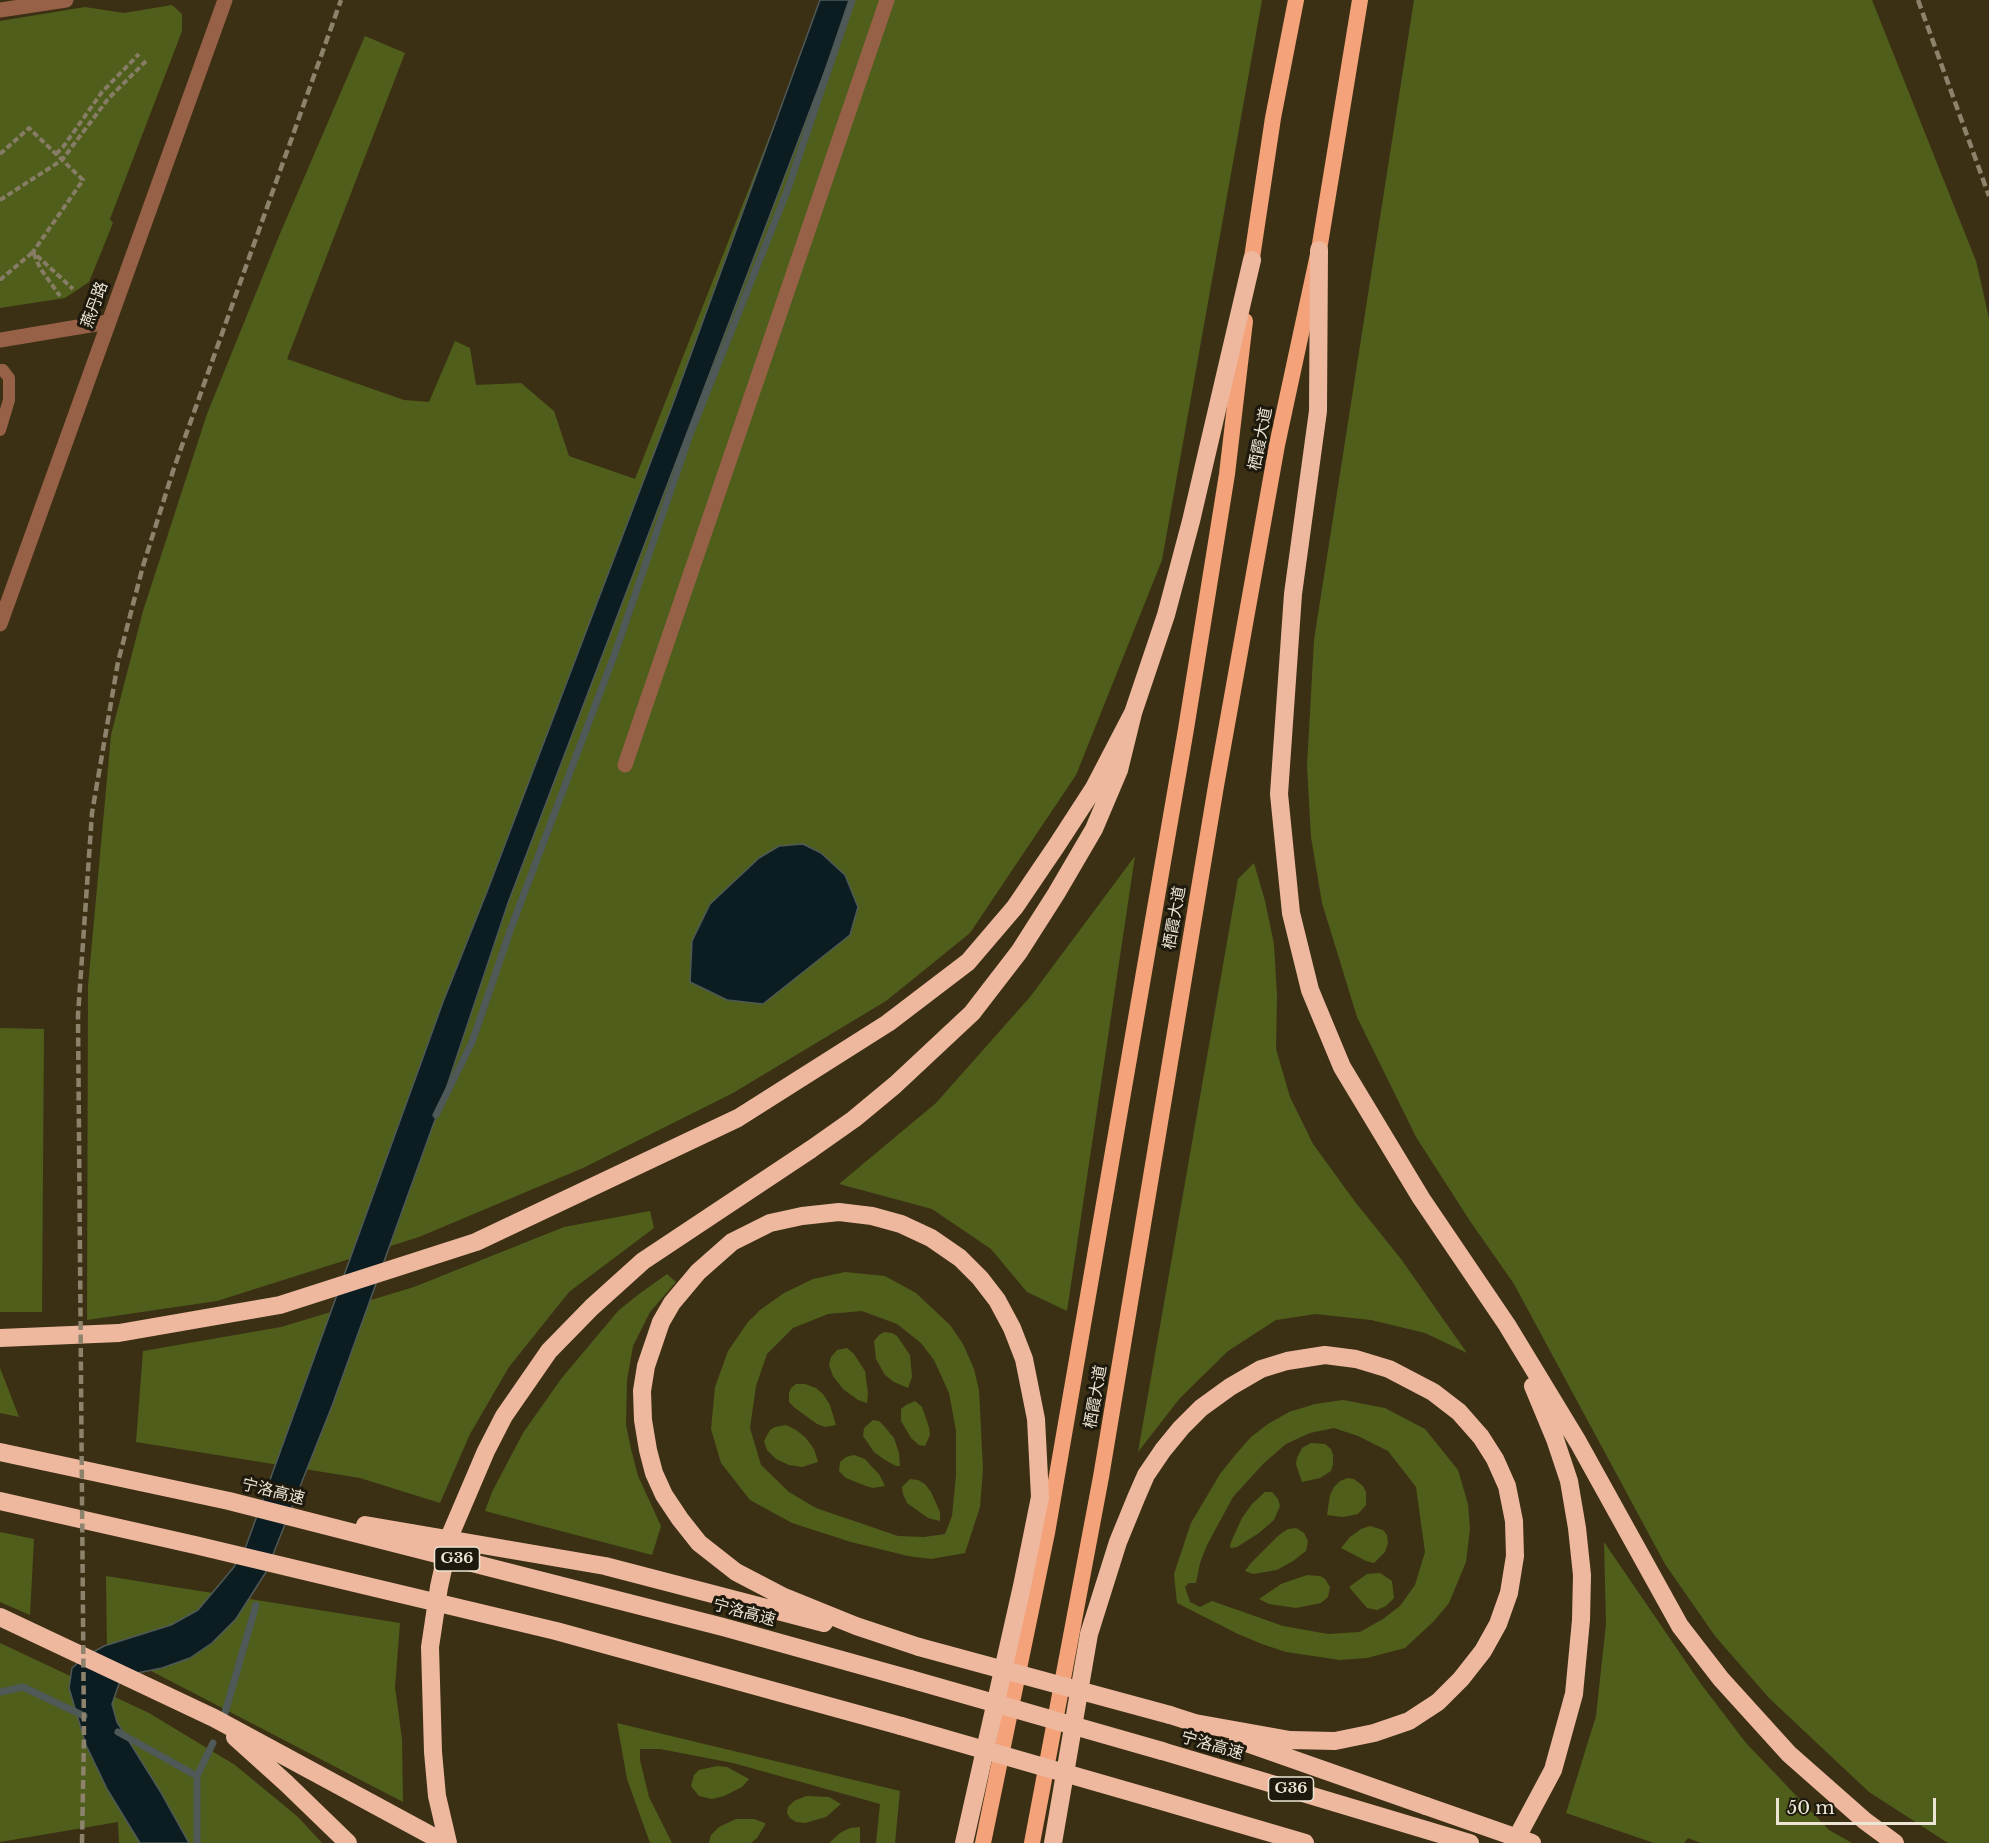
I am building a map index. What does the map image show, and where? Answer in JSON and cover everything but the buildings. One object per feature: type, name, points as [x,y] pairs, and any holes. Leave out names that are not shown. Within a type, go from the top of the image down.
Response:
[{"type":"highway","name":"栖霞大道","points":[[983,1843],[1047,1533],[1184,740],[1227,474],[1252,260],[1268,154],[1296,0]]},
{"type":"highway","name":"栖霞大道","points":[[1032,1843],[1101,1477],[1191,930],[1277,445],[1319,250],[1360,0]]},
{"type":"highway","points":[[1319,250],[1318,411],[1293,594],[1279,794],[1291,913],[1310,990],[1342,1067],[1421,1198],[1507,1325],[1578,1442],[1680,1626],[1721,1680],[1789,1754],[1865,1821],[1895,1843]]},
{"type":"highway","points":[[446,1843],[437,1796],[433,1752],[430,1647],[439,1587],[451,1533],[486,1451],[504,1416],[549,1351],[592,1307],[643,1261],[810,1150],[854,1119],[895,1085],[972,1013],[1019,952],[1094,829],[1119,770],[1133,712],[1166,615],[1191,520],[1252,260]]},
{"type":"highway","points":[[0,1338],[119,1334],[280,1305],[476,1242],[738,1118],[888,1023],[968,962],[1015,907],[1057,845],[1094,788],[1133,712]]},
{"type":"highway","points":[[919,1647],[845,1622],[782,1596],[736,1572],[699,1543],[664,1495],[654,1473],[643,1420],[642,1391],[646,1366],[661,1322],[677,1297],[698,1272],[732,1242],[770,1223],[802,1216],[839,1212],[872,1216],[901,1224],[931,1238],[960,1258],[997,1300],[1012,1328],[1024,1359],[1036,1419],[1040,1497],[1020,1598],[964,1843]]},
{"type":"highway","points":[[1507,1325],[1555,1439],[1569,1481],[1582,1575],[1581,1620],[1574,1694],[1553,1770],[1514,1843]]},
{"type":"highway","points":[[1053,1843],[1089,1634],[1118,1542],[1136,1498],[1146,1476],[1181,1428],[1201,1408],[1230,1387],[1261,1369],[1287,1361],[1325,1355],[1356,1359],[1389,1369],[1433,1392],[1459,1412],[1481,1437],[1495,1459],[1507,1486],[1514,1521],[1515,1556],[1509,1593],[1498,1624],[1483,1651],[1461,1679],[1438,1702],[1409,1721],[1374,1733],[1335,1741],[1290,1740],[1195,1723]]},
{"type":"highway","name":"宁洛高速","points":[[0,1452],[229,1501],[723,1627],[1162,1751],[1470,1843]]},
{"type":"highway","points":[[0,1501],[556,1631],[901,1726],[1305,1843]]},
{"type":"highway","points":[[229,1501],[605,1566],[919,1647],[1170,1714],[1242,1742],[1532,1843]]},
{"type":"highway","points":[[0,1617],[214,1718],[446,1843]]},
{"type":"highway","points":[[214,1718],[348,1843]]},
{"type":"street","points":[[0,10],[66,0]]},
{"type":"street","name":"燕丹路","points":[[0,624],[225,0]]},
{"type":"street","points":[[624,765],[887,0]]},
{"type":"street","points":[[0,340],[108,322]]},
{"type":"lane","points":[[0,370],[3,370],[9,378],[9,400],[0,430]]},
{"type":"path","points":[[56,154],[102,92],[139,54]]},
{"type":"path","points":[[0,200],[62,160],[108,99],[146,61]]},
{"type":"path","points":[[0,154],[29,128],[83,180],[33,252],[0,278]]},
{"type":"path","points":[[33,252],[73,289]]},
{"type":"path","points":[[33,252],[40,268],[60,296]]},
{"type":"green space","points":[[823,0],[1262,0],[1162,560],[1076,775],[970,933],[886,1001],[733,1093],[583,1168],[419,1237],[217,1301],[87,1320],[88,986],[111,735],[143,611],[207,414],[279,236],[365,36],[405,53],[287,359],[404,400],[429,402],[455,341],[470,348],[476,385],[521,383],[554,411],[569,456],[635,479]]},
{"type":"green space","points":[[1414,0],[1872,0],[1976,261],[1989,318],[1989,1843],[1948,1843],[1869,1792],[1769,1698],[1715,1636],[1665,1564],[1514,1284],[1416,1137],[1357,1017],[1322,903],[1311,837],[1307,766],[1314,640]]},
{"type":"green space","points":[[172,5],[182,14],[182,31],[110,219],[113,223],[89,282],[65,298],[0,308],[0,21],[85,7],[124,13]]},
{"type":"green space","points":[[1135,856],[1067,1311],[1027,1292],[991,1249],[932,1209],[839,1184],[936,1103],[1030,997]]},
{"type":"green space","points":[[1254,863],[1274,944],[1277,996],[1276,1049],[1290,1097],[1313,1144],[1401,1259],[1467,1353],[1425,1333],[1371,1320],[1316,1314],[1276,1320],[1228,1351],[1180,1398],[1138,1452],[1238,879]]},
{"type":"green space","points":[[0,1028],[44,1029],[42,1312],[0,1312]]},
{"type":"green space","points":[[650,1211],[654,1228],[569,1292],[509,1367],[470,1434],[440,1503],[360,1478],[136,1442],[143,1351],[281,1327],[414,1287],[564,1227]]},
{"type":"green space","points":[[845,1272],[885,1276],[916,1293],[950,1325],[963,1344],[974,1369],[979,1390],[983,1469],[980,1507],[965,1553],[931,1559],[908,1556],[851,1542],[792,1523],[750,1500],[721,1463],[711,1429],[715,1387],[728,1351],[748,1322],[760,1310],[784,1293],[813,1279]],"holes":[[[862,1311],[897,1324],[921,1343],[934,1360],[949,1393],[956,1431],[956,1476],[952,1516],[945,1534],[924,1537],[898,1536],[816,1508],[789,1492],[761,1465],[750,1428],[756,1386],[767,1354],[793,1328],[828,1314]]]},
{"type":"green space","points":[[667,1274],[676,1282],[650,1312],[633,1346],[627,1380],[626,1425],[631,1449],[638,1476],[661,1526],[652,1555],[485,1511],[492,1492],[523,1433],[561,1379],[618,1311]]},
{"type":"green space","points":[[884,1332],[897,1336],[910,1355],[912,1377],[908,1388],[885,1375],[876,1359],[874,1341]]},
{"type":"green space","points":[[847,1348],[854,1354],[865,1371],[867,1403],[858,1400],[843,1389],[833,1376],[829,1365],[831,1357],[837,1350]]},
{"type":"green space","points":[[0,1368],[19,1417],[0,1413]]},
{"type":"green space","points":[[796,1384],[816,1388],[823,1394],[830,1405],[836,1425],[825,1427],[817,1424],[789,1402],[789,1393]]},
{"type":"green space","points":[[1343,1400],[1385,1408],[1425,1429],[1458,1470],[1468,1504],[1470,1529],[1466,1562],[1449,1603],[1434,1621],[1405,1648],[1367,1658],[1340,1660],[1286,1652],[1238,1634],[1177,1603],[1174,1574],[1191,1523],[1220,1474],[1251,1437],[1268,1424],[1289,1412],[1315,1404]],"holes":[[[1334,1428],[1358,1436],[1388,1451],[1416,1487],[1425,1552],[1415,1585],[1400,1606],[1360,1632],[1328,1634],[1283,1626],[1212,1601],[1200,1607],[1190,1602],[1185,1587],[1189,1583],[1196,1583],[1207,1545],[1233,1497],[1264,1463],[1286,1444],[1310,1433]]]},
{"type":"green space","points":[[915,1401],[922,1407],[929,1427],[930,1435],[925,1446],[919,1445],[911,1438],[901,1421],[901,1409]]},
{"type":"green space","points":[[873,1420],[879,1421],[894,1438],[900,1466],[896,1466],[874,1452],[863,1436],[864,1428]]},
{"type":"green space","points":[[786,1425],[805,1437],[814,1449],[818,1462],[802,1467],[789,1465],[776,1459],[767,1450],[764,1441],[770,1430]]},
{"type":"green space","points":[[1311,1443],[1325,1444],[1331,1449],[1333,1464],[1331,1471],[1320,1478],[1302,1482],[1296,1464],[1297,1458],[1302,1448]]},
{"type":"green space","points":[[854,1455],[865,1459],[879,1474],[885,1486],[873,1488],[866,1486],[846,1478],[839,1471],[840,1462]]},
{"type":"green space","points":[[1348,1478],[1354,1479],[1363,1486],[1366,1492],[1366,1505],[1358,1514],[1343,1517],[1327,1515],[1330,1495],[1334,1487],[1340,1481]]},
{"type":"green space","points":[[910,1479],[925,1484],[931,1492],[940,1512],[940,1521],[928,1518],[907,1503],[902,1487]]},
{"type":"green space","points":[[1265,1492],[1272,1492],[1278,1499],[1280,1506],[1274,1520],[1237,1547],[1230,1547],[1242,1518]]},
{"type":"green space","points":[[1370,1526],[1383,1530],[1387,1535],[1388,1543],[1385,1552],[1374,1563],[1341,1548],[1350,1537]]},
{"type":"green space","points":[[1296,1528],[1304,1533],[1308,1541],[1306,1551],[1277,1570],[1253,1574],[1245,1571],[1279,1535],[1288,1529]]},
{"type":"green space","points":[[0,1532],[34,1539],[30,1615],[0,1602]]},
{"type":"green space","points":[[1604,1542],[1701,1684],[1746,1743],[1829,1830],[1852,1843],[1701,1843],[1688,1838],[1684,1843],[1654,1843],[1566,1813],[1596,1716],[1606,1624]]},
{"type":"green space","points":[[1380,1573],[1392,1581],[1394,1598],[1386,1606],[1377,1610],[1367,1608],[1349,1587],[1367,1574]]},
{"type":"green space","points":[[1307,1575],[1320,1576],[1330,1587],[1328,1597],[1321,1603],[1296,1608],[1269,1604],[1259,1599],[1281,1584]]},
{"type":"green space","points":[[106,1576],[400,1623],[395,1687],[402,1739],[403,1802],[107,1648]]},
{"type":"green space","points":[[0,1643],[149,1713],[235,1765],[298,1817],[322,1843],[119,1843],[118,1822],[0,1842]]},
{"type":"green space","points":[[617,1723],[900,1791],[895,1843],[876,1843],[880,1804],[733,1763],[660,1749],[640,1749],[640,1760],[649,1797],[672,1843],[650,1843],[627,1779]]},
{"type":"green space","points":[[717,1766],[727,1767],[749,1779],[742,1787],[724,1796],[712,1799],[699,1796],[691,1786],[694,1775],[699,1770]]},
{"type":"green space","points":[[806,1796],[829,1797],[841,1804],[826,1817],[805,1823],[796,1822],[787,1813],[788,1807],[794,1801]]},
{"type":"green space","points":[[736,1819],[754,1819],[765,1825],[751,1843],[709,1843],[711,1835],[719,1827]]},
{"type":"green space","points":[[860,1827],[860,1843],[829,1843],[840,1833],[850,1828]]},
{"type":"shaded area","points":[[820,0],[852,0],[508,903],[445,1092],[332,1406],[266,1572],[236,1619],[212,1643],[190,1658],[162,1668],[137,1673],[120,1681],[112,1704],[117,1722],[189,1843],[140,1843],[107,1789],[86,1745],[69,1688],[72,1668],[86,1656],[104,1646],[171,1625],[198,1610],[234,1567],[246,1546],[443,1002],[672,406]]},
{"type":"shaded area","points":[[803,844],[821,853],[845,875],[858,907],[850,935],[763,1004],[727,1000],[690,982],[692,941],[710,904],[759,858],[779,846]]},
{"type":"waterway","points":[[436,1115],[472,1042],[511,928],[615,653],[689,437],[787,191],[852,0]]},
{"type":"waterway","points":[[224,1716],[256,1605]]},
{"type":"waterway","points":[[0,1692],[23,1687],[84,1716]]},
{"type":"waterway","points":[[118,1732],[197,1776]]},
{"type":"waterway","points":[[197,1843],[197,1776],[213,1743]]},
{"type":"railway","points":[[82,1843],[84,1736],[78,1015],[92,813],[118,662],[143,566],[173,471],[341,0]]},
{"type":"railway","points":[[1918,0],[1989,196]]}]
